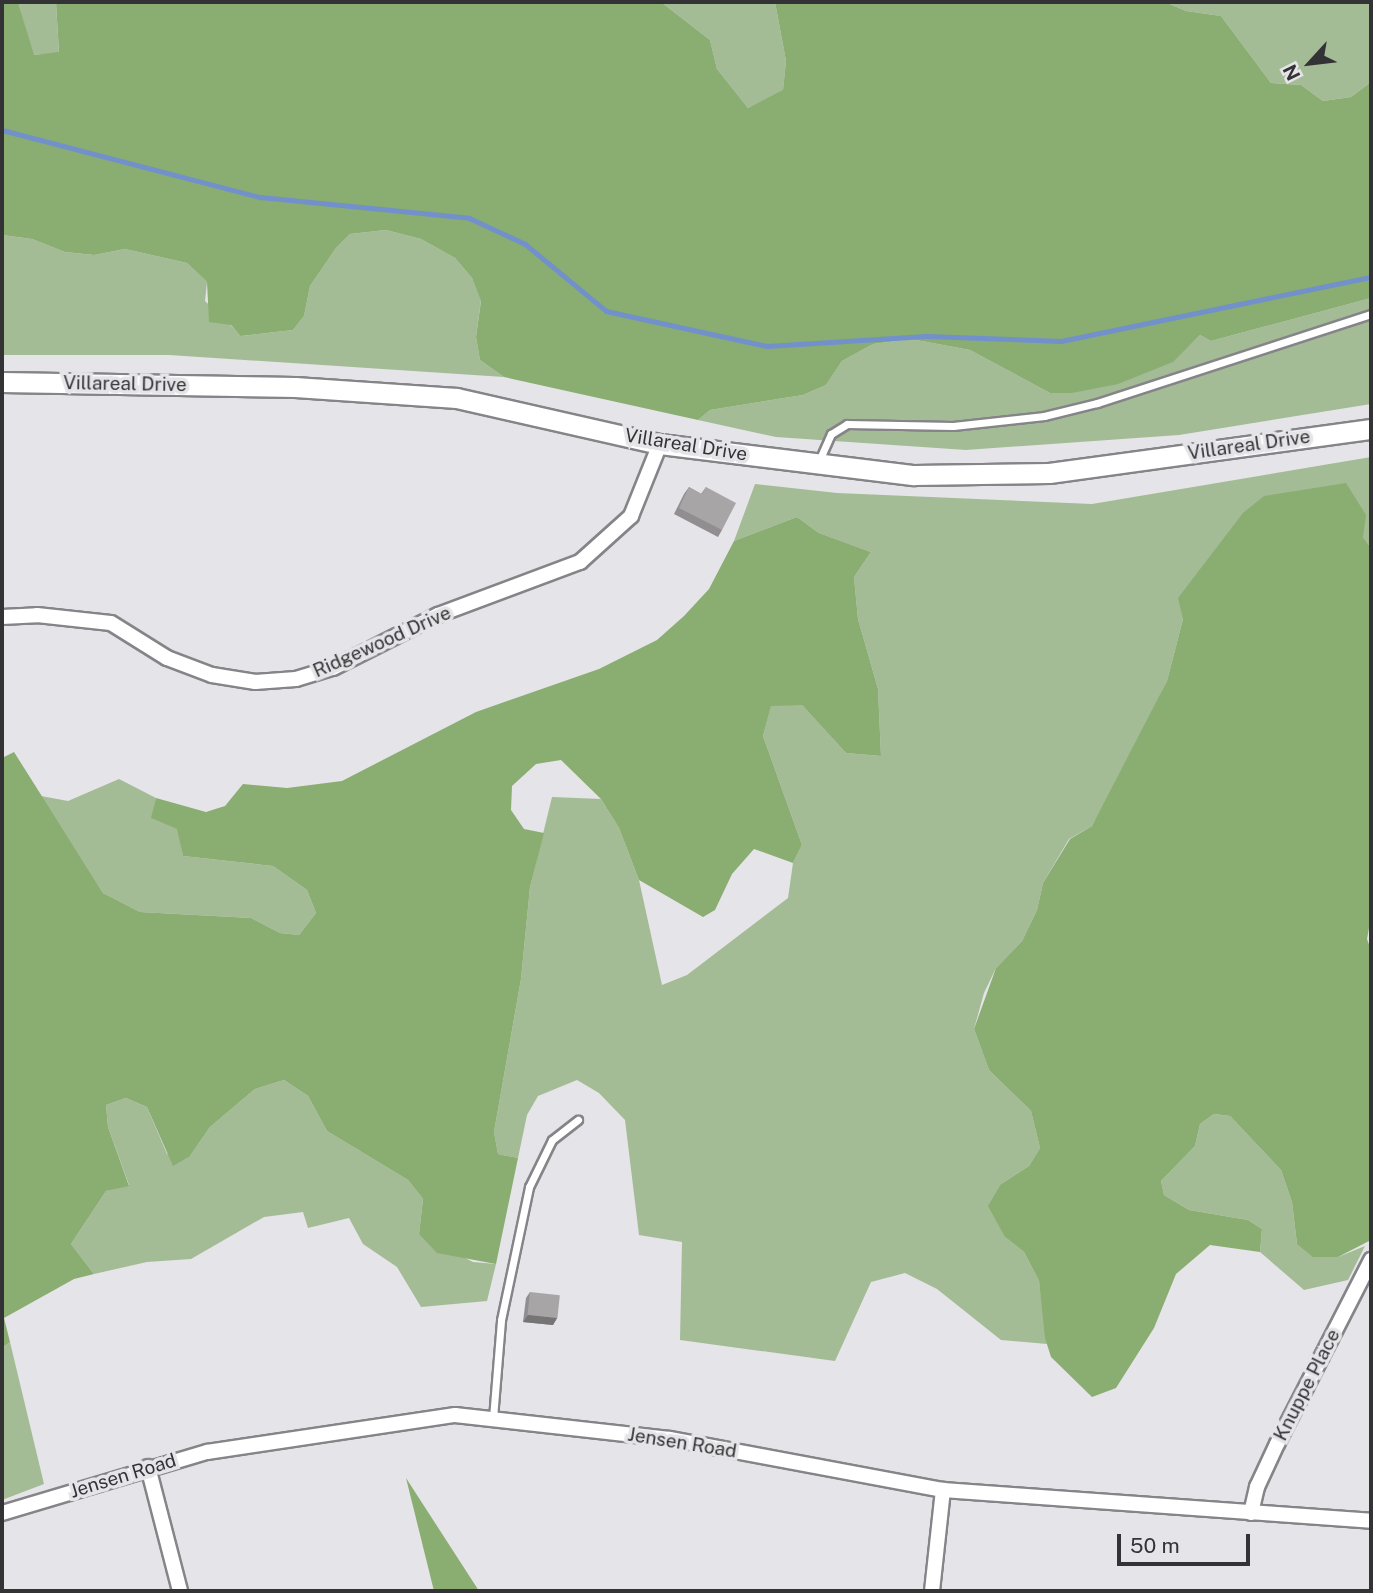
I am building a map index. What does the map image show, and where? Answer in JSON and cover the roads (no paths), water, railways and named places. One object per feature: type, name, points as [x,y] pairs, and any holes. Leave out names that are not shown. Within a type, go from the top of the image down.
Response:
[{"type":"street","name":"Villareal Drive","points":[[2,382],[295,387],[457,398],[660,444],[914,475],[1049,473],[1371,429]]},
{"type":"street","name":"Ridgewood Drive","points":[[2,617],[37,615],[111,624],[167,658],[212,675],[255,682],[296,679],[333,668],[438,615],[580,562],[631,516],[660,444]]},
{"type":"street","name":"Knuppe Place","points":[[1251,1513],[1257,1487],[1272,1455],[1371,1260]]},
{"type":"street","name":"Jensen Road","points":[[2,1513],[148,1466],[207,1452],[404,1419],[493,1418],[670,1439],[943,1490],[1371,1521]]},
{"type":"street","points":[[148,1466],[180,1591]]},
{"type":"street","points":[[932,1591],[943,1490]]},
{"type":"lane","points":[[818,463],[831,434],[847,424],[967,425],[1044,416],[1097,403],[1371,314]]},
{"type":"lane","points":[[493,1418],[501,1320],[529,1186],[551,1140],[578,1119]]},
{"type":"waterway","points":[[2,130],[260,197],[469,218],[525,244],[606,311],[767,346],[926,336],[1061,341],[1371,277]]}]
